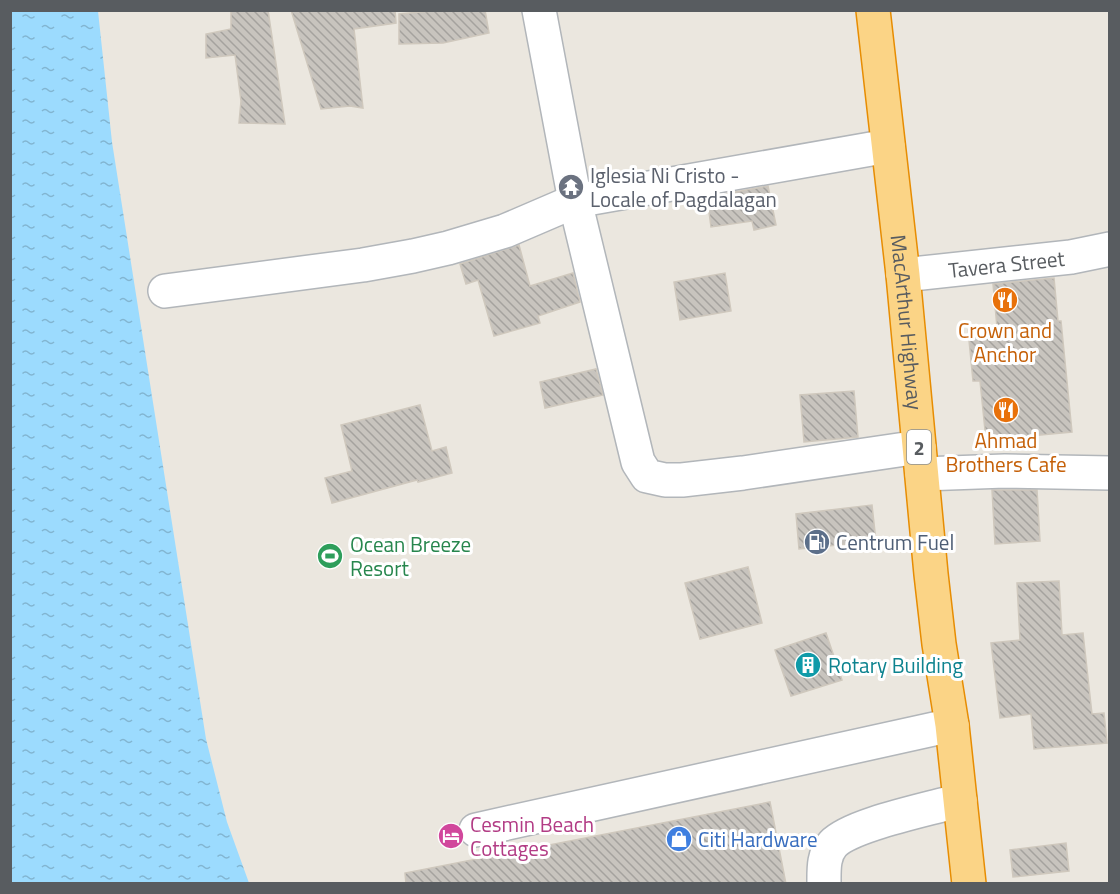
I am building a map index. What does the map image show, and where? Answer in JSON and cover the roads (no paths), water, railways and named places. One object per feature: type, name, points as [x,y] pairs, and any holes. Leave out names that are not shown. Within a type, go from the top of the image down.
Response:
[{"type":"highway","name":"MacArthur Highway","points":[[873,10],[903,275],[939,644],[952,725],[969,884]]},
{"type":"street","points":[[539,10],[575,201],[638,462],[647,476],[674,480],[920,460],[1005,471],[1110,473]]},
{"type":"street","points":[[165,291],[363,265],[413,256],[506,231],[575,201],[888,146]]},
{"type":"street","name":"Tavera Street","points":[[903,275],[1071,257],[1110,249]]},
{"type":"street","points":[[476,830],[952,725]]},
{"type":"street","points":[[824,884],[824,863],[832,845],[846,835],[872,825],[960,800]]},
{"type":"water","points":[[10,11],[98,11],[112,142],[206,739],[227,822],[249,883],[11,883]]},
{"type":"place","name":"Iglesia Ni Cristo - Locale of Pagdalagan","points":[[571,187]]},
{"type":"place","name":"Crown and Anchor","points":[[1005,300]]},
{"type":"place","name":"Ahmad Brothers Cafe","points":[[1006,410]]},
{"type":"place","name":"Centrum Fuel","points":[[817,542]]},
{"type":"place","name":"Ocean Breeze Resort","points":[[330,556]]},
{"type":"place","name":"Rotary Building","points":[[808,665]]},
{"type":"place","name":"Cesmin Beach Cottages","points":[[451,836]]},
{"type":"place","name":"Citi Hardware","points":[[679,839]]}]
